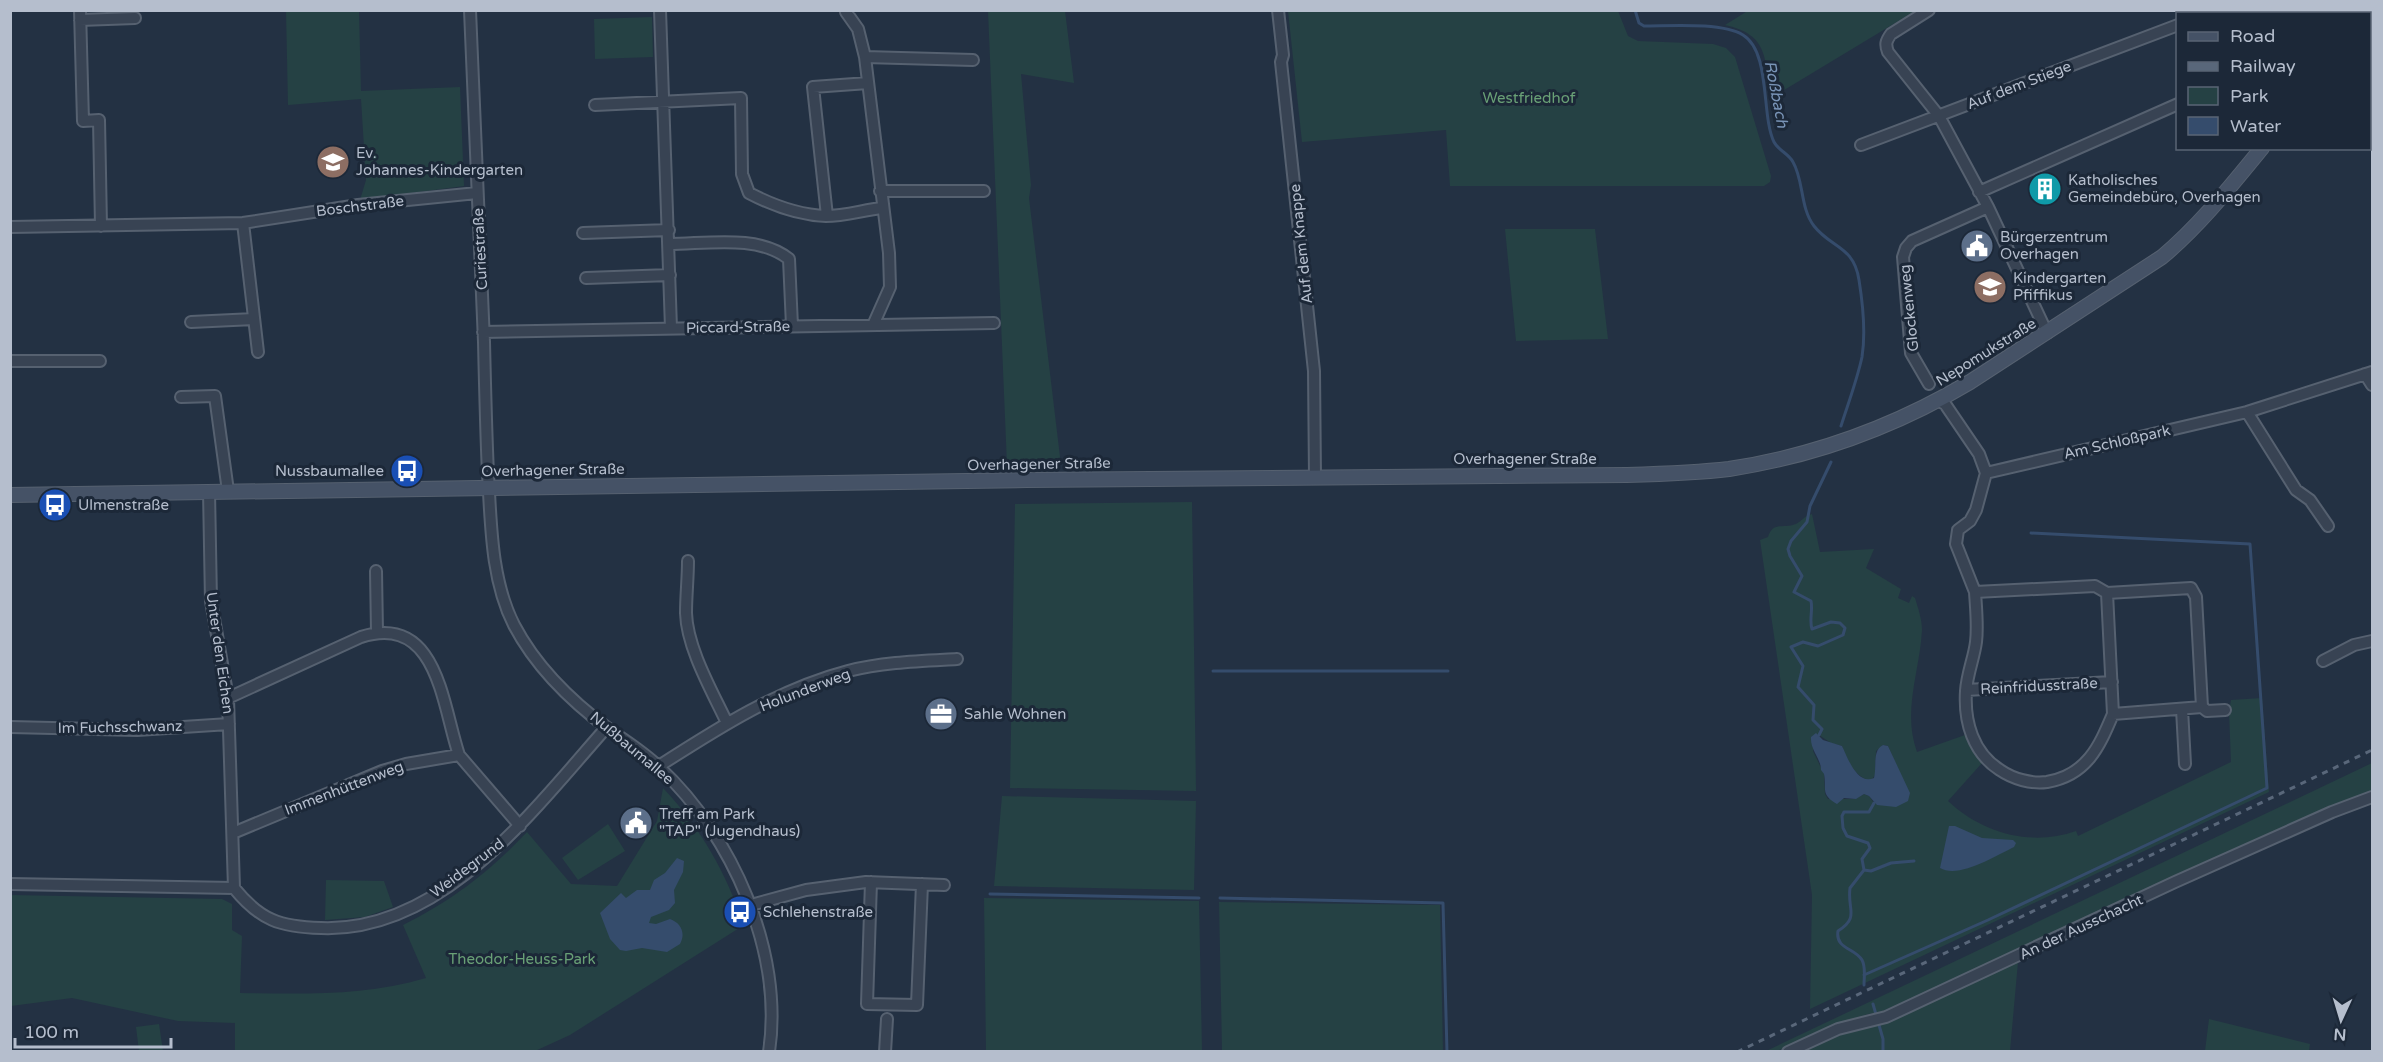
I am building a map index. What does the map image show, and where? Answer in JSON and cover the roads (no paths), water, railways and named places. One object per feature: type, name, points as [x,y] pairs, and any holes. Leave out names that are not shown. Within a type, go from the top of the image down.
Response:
[{"type":"main road","name":"Nepomukstraße","points":[[1846,441],[1939,401],[2162,257],[2186,237],[2260,150]]},
{"type":"main road","name":"Overhagener Straße","points":[[10,495],[1689,473],[1774,460],[1846,441]]},
{"type":"street","name":"Curiestraße","points":[[470,10],[489,488]]},
{"type":"street","points":[[660,10],[669,230],[670,328]]},
{"type":"street","name":"Auf dem Knappe","points":[[1278,10],[1283,55],[1281,62],[1314,370],[1315,478]]},
{"type":"street","points":[[1929,10],[1891,34],[1886,40],[1888,52],[1940,116],[1988,207],[2047,333]]},
{"type":"street","points":[[846,11],[858,29],[865,57],[889,253],[890,287],[874,323]]},
{"type":"street","points":[[101,226],[99,120],[84,121],[80,15],[135,18]]},
{"type":"street","name":"Auf dem Stiege","points":[[1861,145],[2176,26]]},
{"type":"street","points":[[865,57],[973,60]]},
{"type":"street","points":[[827,216],[813,87],[868,83]]},
{"type":"street","points":[[595,105],[741,98],[742,174],[749,193],[768,203],[806,214],[827,216],[882,208]]},
{"type":"street","points":[[1979,192],[2176,105]]},
{"type":"street","points":[[880,191],[984,191]]},
{"type":"street","name":"Boschstraße","points":[[10,227],[243,223],[358,205],[477,193]]},
{"type":"street","name":"Glockenweg","points":[[1929,384],[1911,352],[1903,257],[1905,248],[1912,241],[1988,207]]},
{"type":"street","points":[[243,223],[258,352]]},
{"type":"street","points":[[583,233],[669,230]]},
{"type":"street","points":[[669,244],[752,244],[780,252],[789,259],[792,326]]},
{"type":"street","points":[[586,278],[670,276]]},
{"type":"street","points":[[191,322],[254,320]]},
{"type":"street","name":"Piccard-Straße","points":[[483,332],[874,323],[993,323]]},
{"type":"street","points":[[10,361],[100,361]]},
{"type":"street","name":"Am Schloßpark","points":[[1986,473],[2247,412],[2369,373],[2373,385]]},
{"type":"street","points":[[181,397],[215,396],[228,491]]},
{"type":"street","points":[[1939,401],[1945,404],[1979,454],[1986,473],[1976,510],[1970,521],[1958,530],[1956,544],[1975,591],[1977,640],[1966,690],[1970,731],[1975,745],[1988,763],[2006,775],[2032,782],[2060,779],[2084,764],[2098,749],[2113,714],[2202,707],[2207,711],[2225,710]]},
{"type":"street","points":[[2247,412],[2296,490],[2310,500],[2328,526]]},
{"type":"street","name":"Nußbaumallee","points":[[489,488],[496,570],[504,602],[514,625],[551,678],[606,728],[659,766],[691,800],[729,858],[751,905],[767,965],[769,1052]]},
{"type":"street","name":"Unter den Eichen","points":[[209,491],[211,601],[228,698],[230,724],[234,888]]},
{"type":"street","points":[[688,561],[686,614],[690,634],[704,675],[727,723]]},
{"type":"street","points":[[376,571],[377,632]]},
{"type":"street","points":[[1975,591],[2095,586],[2107,594],[2192,588],[2196,597],[2202,707]]},
{"type":"street","name":"Reinfridusstraße","points":[[2107,594],[2113,714]]},
{"type":"street","points":[[228,698],[361,637],[377,632],[401,636],[419,647],[433,667],[459,755],[520,826]]},
{"type":"street","points":[[2323,660],[2354,645],[2373,641]]},
{"type":"street","name":"Holunderweg","points":[[659,766],[727,723],[772,700],[822,680],[848,671],[877,665],[957,659]]},
{"type":"street","name":"Reinfridusstraße","points":[[1966,690],[2112,682]]},
{"type":"street","points":[[2182,709],[2185,764]]},
{"type":"street","name":"Im Fuchsschwanz","points":[[10,727],[137,730],[230,724]]},
{"type":"street","name":"Weidegrund","points":[[234,888],[248,905],[266,918],[281,924],[327,929],[373,922],[402,913],[444,889],[520,826],[606,728]]},
{"type":"street","name":"Immenhüttenweg","points":[[233,833],[382,771],[406,764],[459,755]]},
{"type":"street","name":"An der Ausschacht","points":[[1788,1052],[1838,1029],[1886,1017],[2175,882],[2332,812],[2373,797]]},
{"type":"street","points":[[751,905],[806,890],[871,882],[944,885]]},
{"type":"street","points":[[871,882],[867,1004],[917,1005],[921,884]]},
{"type":"street","points":[[10,884],[234,888]]},
{"type":"street","points":[[885,1052],[887,1019]]},
{"type":"water","points":[[1816,733],[1823,740],[1842,746],[1854,769],[1863,778],[1868,779],[1874,778],[1877,751],[1883,745],[1888,746],[1910,793],[1908,801],[1896,807],[1877,805],[1864,794],[1856,799],[1844,798],[1837,804],[1828,797],[1825,791],[1824,774],[1811,742],[1811,737]]},
{"type":"water","points":[[1949,826],[1955,826],[1982,838],[2013,840],[2016,843],[2014,847],[1977,865],[1967,869],[1948,871],[1940,868]]},
{"type":"water","points":[[677,858],[684,861],[683,872],[674,890],[675,903],[669,910],[651,917],[649,923],[656,924],[670,919],[674,921],[680,926],[682,932],[680,944],[667,952],[642,948],[620,950],[610,939],[600,913],[621,893],[626,898],[637,890],[650,890],[654,880],[665,873]]},
{"type":"waterway","name":"Roßbach","points":[[1635,10],[1639,23],[1644,26],[1709,26],[1733,31],[1743,35],[1752,43],[1758,55],[1770,131],[1774,142],[1791,159],[1796,169],[1806,211],[1814,226],[1847,254],[1852,260],[1859,280],[1864,318],[1862,357],[1841,426]]},
{"type":"waterway","name":"Roßbach","points":[[1819,735],[1822,729],[1813,720],[1814,705],[1798,687],[1803,666],[1791,647],[1803,642],[1818,646],[1843,635],[1845,628],[1840,623],[1831,622],[1812,629],[1811,601],[1794,592],[1802,576],[1788,549],[1791,541],[1807,522],[1810,506],[1831,462]]},
{"type":"waterway","points":[[1864,975],[1988,920],[2267,788],[2250,544],[2031,533]]},
{"type":"waterway","points":[[1213,671],[1448,671]]},
{"type":"waterway","points":[[1864,985],[1862,960],[1842,945],[1838,931],[1851,917],[1850,888],[1864,870],[1862,859],[1870,848],[1868,843],[1847,836],[1843,828],[1842,816],[1844,812],[1869,812],[1874,803]]},
{"type":"waterway","points":[[1864,870],[1871,871],[1891,863],[1914,861]]},
{"type":"waterway","points":[[990,894],[1199,898]]},
{"type":"waterway","points":[[1220,898],[1443,903],[1447,1052]]},
{"type":"waterway","points":[[1873,1004],[1883,1039],[1883,1052]]},
{"type":"railway","points":[[1737,1052],[2372,750]]},
{"type":"place","name":"Ev. Johannes-Kindergarten","points":[[333,162]]},
{"type":"place","name":"Katholisches Gemeindebüro, Overhagen","points":[[2045,189]]},
{"type":"place","name":"Bürgerzentrum Overhagen","points":[[1977,246]]},
{"type":"place","name":"Kindergarten Pfiffikus","points":[[1990,287]]},
{"type":"place","name":"Nussbaumallee","points":[[407,471]]},
{"type":"place","name":"Ulmenstraße","points":[[55,505]]},
{"type":"place","name":"Sahle Wohnen","points":[[941,714]]},
{"type":"place","name":"Treff am Park \"TAP\" (Jugendhaus)","points":[[636,823]]},
{"type":"place","name":"Schlehenstraße","points":[[740,912]]},
{"type":"park label","name":"Westfriedhof","points":[[1529,98]]},
{"type":"park label","name":"Theodor-Heuss-Park","points":[[522,959]]}]
